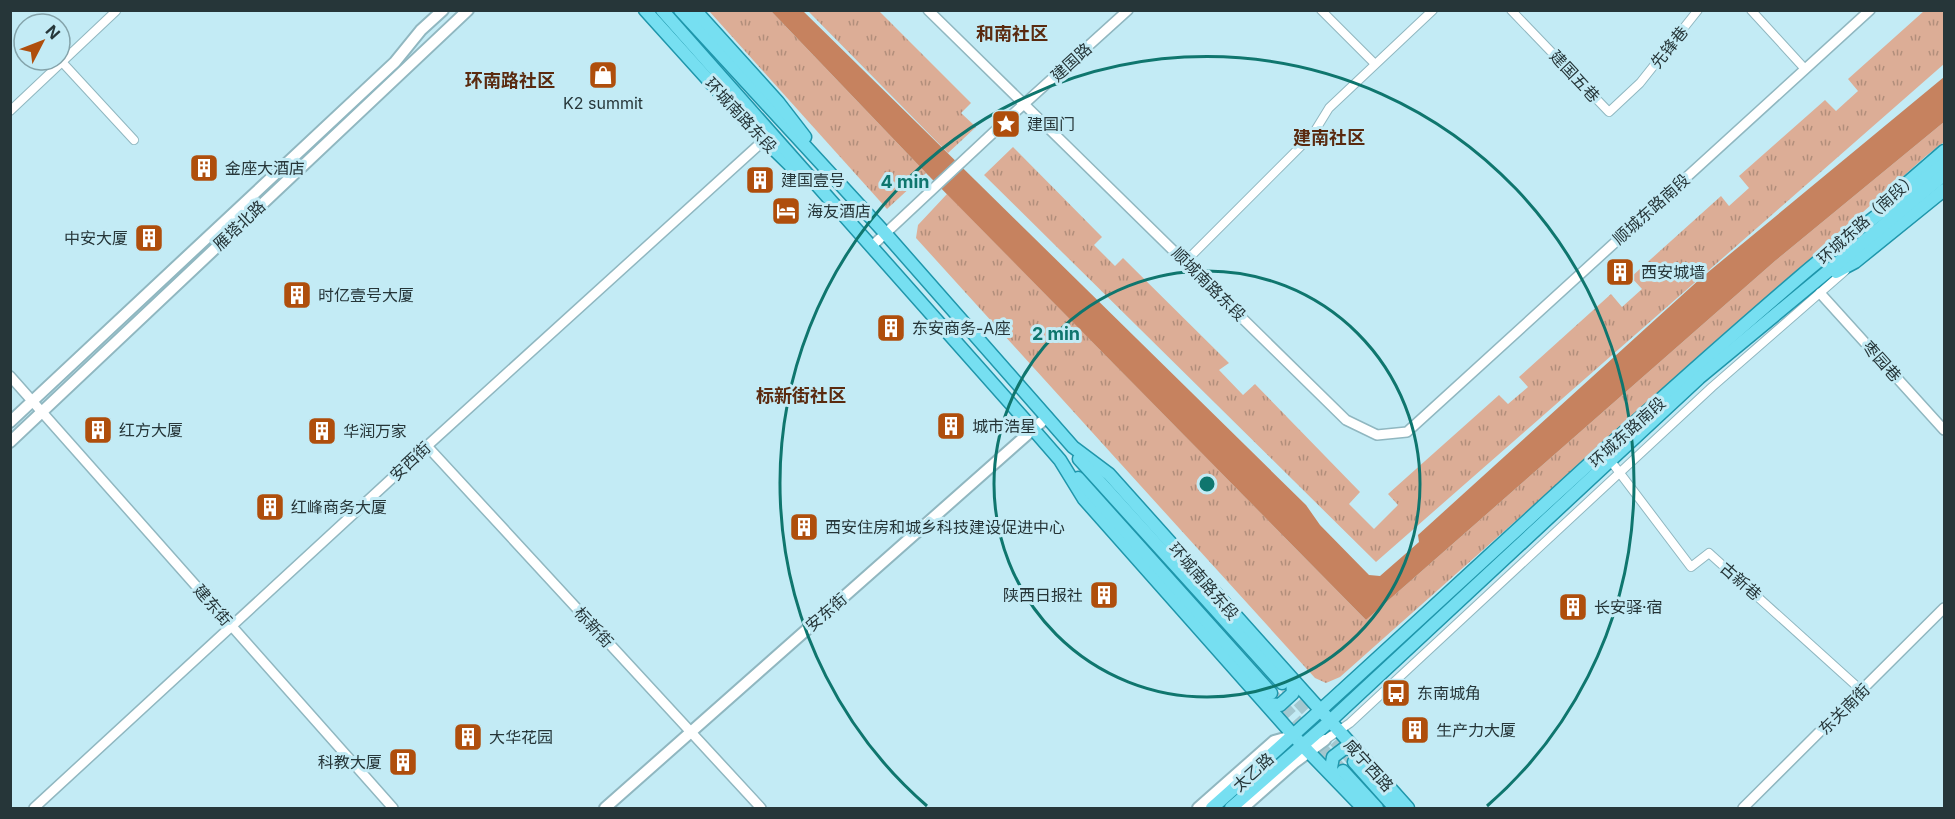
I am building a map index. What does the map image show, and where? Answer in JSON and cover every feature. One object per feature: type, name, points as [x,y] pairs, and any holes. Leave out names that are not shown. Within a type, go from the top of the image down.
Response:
[{"type":"main road","name":"雁塔北路","points":[[10,422],[395,62],[421,30],[443,10]]},
{"type":"main road","name":"雁塔北路","points":[[10,441],[468,10]]},
{"type":"main road","name":"环城南路东段","points":[[645,10],[763,141],[843,213]]},
{"type":"main road","name":"环城南路东段","points":[[662,10],[873,245],[1060,460],[1084,499],[1270,699],[1302,744]]},
{"type":"main road","name":"环城南路东段","points":[[680,10],[885,233],[1073,447],[1109,474],[1287,682],[1329,722]]},
{"type":"main road","name":"环城南路东段","points":[[695,10],[778,102],[853,200]]},
{"type":"main road","name":"环城东路（南段）","points":[[1803,274],[1944,151]]},
{"type":"main road","name":"环城东路南段","points":[[1329,722],[1609,447],[1803,274],[1944,164]]},
{"type":"main road","name":"环城东路南段","points":[[1329,722],[1699,378],[1817,288],[1944,175]]},
{"type":"main road","name":"环城东路（南段）","points":[[1817,288],[1855,262],[1944,190]]},
{"type":"main road","name":"安东街","points":[[605,808],[1047,417]]},
{"type":"main road","points":[[1270,699],[1280,705],[1293,693],[1287,682]]},
{"type":"main road","points":[[1243,808],[1302,744],[1329,722]]},
{"type":"main road","name":"咸宁西路","points":[[1329,722],[1395,808]]},
{"type":"main road","points":[[1198,808],[1274,741],[1302,744],[1325,740]]},
{"type":"main road","name":"咸宁西路","points":[[1302,744],[1377,808]]},
{"type":"main road","name":"太乙路","points":[[1212,808],[1302,744]]},
{"type":"main road","name":"太乙路","points":[[1231,808],[1302,744]]},
{"type":"main road","points":[[1339,774],[1331,768],[1333,757],[1346,747],[1356,757]]},
{"type":"main road","name":"咸宁西路","points":[[1356,757],[1408,808]]},
{"type":"main road","name":"咸宁西路","points":[[1339,774],[1363,808]]},
{"type":"street","name":"顺城南路东段","points":[[928,10],[1022,106],[1186,261],[1346,420],[1377,435],[1407,432]]},
{"type":"street","name":"建国路","points":[[1013,114],[1128,10]]},
{"type":"street","points":[[1321,10],[1374,63]]},
{"type":"street","points":[[1186,261],[1313,134],[1329,108],[1432,10]]},
{"type":"street","name":"建国五巷","points":[[1511,10],[1609,112],[1640,83]]},
{"type":"street","name":"先锋巷","points":[[1640,83],[1698,10]]},
{"type":"street","points":[[1751,10],[1805,69]]},
{"type":"street","name":"顺城东路南段","points":[[1407,432],[1870,10]]},
{"type":"street","points":[[72,53],[116,11]]},
{"type":"street","points":[[10,111],[51,72]]},
{"type":"street","points":[[71,72],[134,140]]},
{"type":"street","points":[[873,245],[996,130]]},
{"type":"street","name":"安西街","points":[[34,808],[763,141]]},
{"type":"street","points":[[1325,740],[1329,722],[1350,723],[1817,288]]},
{"type":"street","name":"枣园巷","points":[[1817,288],[1944,430]]},
{"type":"street","name":"建东街","points":[[10,376],[393,808]]},
{"type":"street","name":"标新街","points":[[427,446],[761,808]]},
{"type":"street","name":"古新巷","points":[[1610,460],[1691,567],[1709,553],[1862,691]]},
{"type":"street","name":"东关南街","points":[[1743,808],[1944,608]]},
{"type":"green space","points":[[709,11],[771,11],[926,173],[887,209]]},
{"type":"green space","points":[[808,11],[879,11],[971,103],[961,113],[976,127],[948,153]]},
{"type":"green space","points":[[1924,11],[1944,11],[1944,64],[1376,562],[984,175],[1013,147],[1102,237],[1094,245],[1115,266],[1123,258],[1229,363],[1219,370],[1243,395],[1255,384],[1360,492],[1349,504],[1374,529],[1398,505],[1388,494],[1499,395],[1508,404],[1528,387],[1519,377],[1611,294],[1622,307],[1642,289],[1631,277],[1721,196],[1729,206],[1749,188],[1739,176],[1825,100],[1836,111],[1858,91],[1848,79]]},
{"type":"green space","points":[[1944,122],[1944,142],[1340,677],[1326,683],[1315,678],[916,238],[918,225],[947,194],[1366,620],[1775,261]]},
{"type":"shaded area","points":[[771,11],[803,11],[1306,505],[1320,525],[1369,575],[1380,576],[1419,542],[1418,535],[1701,278],[1944,77],[1944,122],[1775,261],[1366,620],[926,173]]},
{"type":"tunnel","points":[[996,130],[1013,114]]},
{"type":"tunnel","points":[[1286,688],[1354,762]]},
{"type":"tunnel","points":[[1271,693],[1343,771]]},
{"type":"place","name":"K2 summit","points":[[603,75]]},
{"type":"place","name":"建国门","points":[[1006,124]]},
{"type":"place","name":"金座大酒店","points":[[204,168]]},
{"type":"place","name":"建国壹号","points":[[760,180]]},
{"type":"place","name":"海友酒店","points":[[786,211]]},
{"type":"place","name":"中安大厦","points":[[149,238]]},
{"type":"place","name":"西安城墙","points":[[1620,272]]},
{"type":"place","name":"时亿壹号大厦","points":[[297,295]]},
{"type":"place","name":"东安商务-A座","points":[[891,328]]},
{"type":"place","name":"城市浩星","points":[[951,426]]},
{"type":"place","name":"红方大厦","points":[[98,430]]},
{"type":"place","name":"华润万家","points":[[322,431]]},
{"type":"place","name":"红峰商务大厦","points":[[270,507]]},
{"type":"place","name":"西安住房和城乡科技建设促进中心","points":[[804,527]]},
{"type":"place","name":"陕西日报社","points":[[1104,595]]},
{"type":"place","name":"长安驿·宿","points":[[1573,607]]},
{"type":"place","name":"东南城角","points":[[1396,693]]},
{"type":"place","name":"生产力大厦","points":[[1415,730]]},
{"type":"place","name":"大华花园","points":[[468,737]]},
{"type":"place","name":"科教大厦","points":[[403,762]]},
{"type":"district","name":"和南社区","points":[[1012,33]]},
{"type":"district","name":"环南路社区","points":[[510,80]]},
{"type":"district","name":"建南社区","points":[[1329,137]]},
{"type":"district","name":"标新街社区","points":[[801,395]]}]
